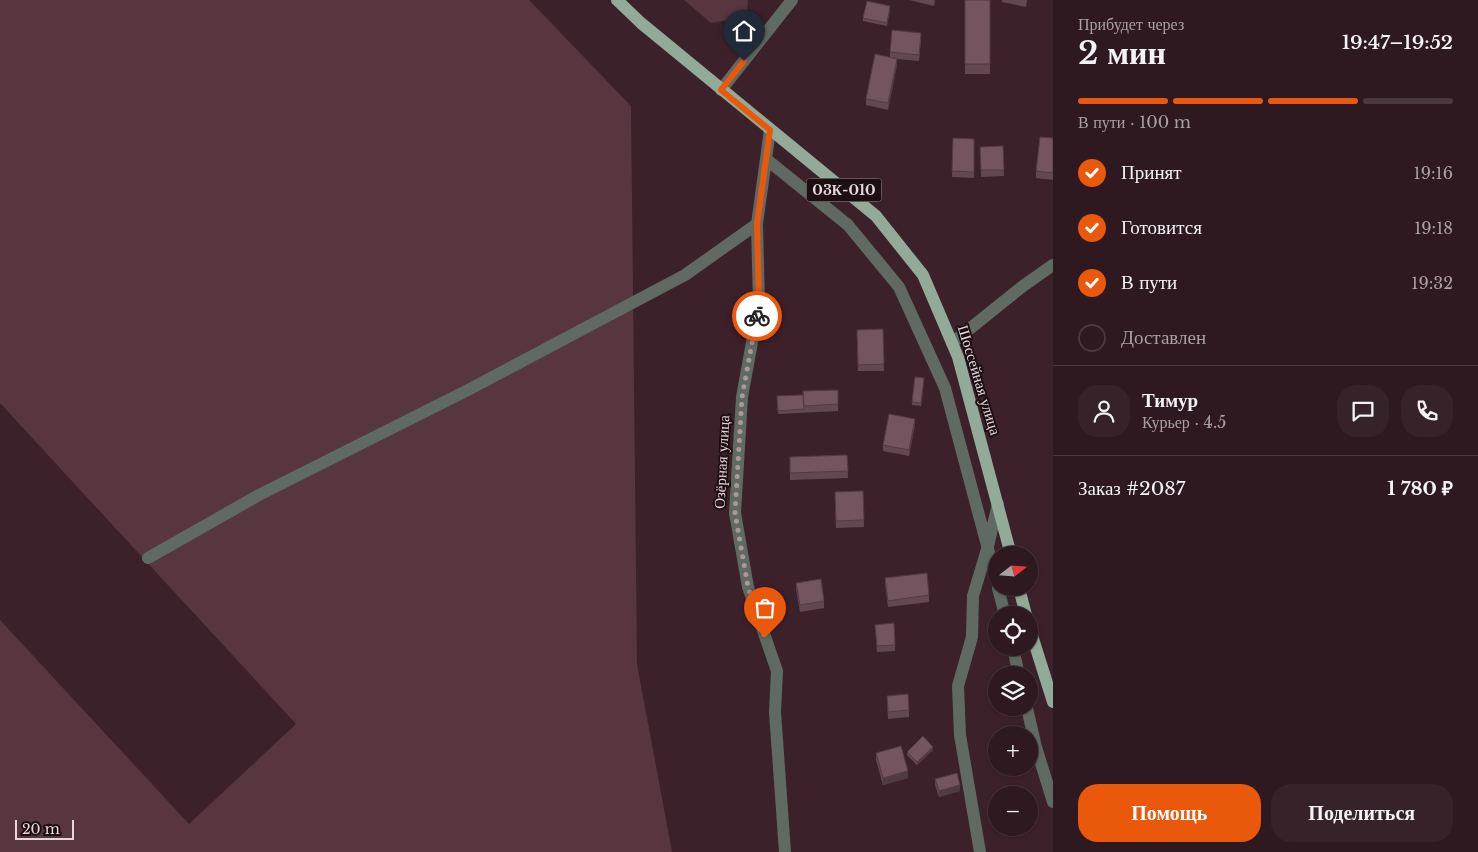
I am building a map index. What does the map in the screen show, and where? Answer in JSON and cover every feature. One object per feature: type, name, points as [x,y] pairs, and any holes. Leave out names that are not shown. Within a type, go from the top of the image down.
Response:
[{"type":"main road","name":"03К-010","points":[[617,0],[640,23],[721,90]]},
{"type":"main road","name":"Шоссейная улица","points":[[721,90],[876,216],[923,275],[958,357],[1009,546]]},
{"type":"main road","points":[[1038,654],[1053,702]]},
{"type":"street","points":[[721,90],[792,0]]},
{"type":"street","name":"Озёрная улица","points":[[770,130],[757,224],[759,304],[742,397],[735,513],[748,587],[777,672],[775,712],[785,852]]},
{"type":"street","points":[[766,159],[848,225],[899,287],[945,388],[988,546]]},
{"type":"street","points":[[148,558],[259,495],[466,391],[685,275],[757,224]]},
{"type":"street","points":[[952,343],[1023,286],[1053,265]]},
{"type":"street","points":[[980,852],[960,735],[958,686],[972,637],[973,596],[998,504]]},
{"type":"street","points":[[1029,716],[1053,802]]},
{"type":"shaded area","points":[[0,0],[529,0],[631,106],[637,664],[672,852],[0,852],[0,620],[189,824],[296,724],[0,403]]},
{"type":"shaded area","points":[[684,0],[748,0],[747,17],[711,23]]},
{"type":"building","points":[[965,0],[990,0],[990,64],[965,64]]},
{"type":"building","points":[[867,1],[890,6],[887,23],[863,18]]},
{"type":"building","points":[[892,30],[921,33],[919,55],[890,52]]},
{"type":"building","points":[[875,54],[897,59],[888,103],[866,99]]},
{"type":"building","points":[[1040,137],[1053,138],[1053,173],[1036,171]]},
{"type":"building","points":[[953,138],[974,139],[974,172],[952,171]]},
{"type":"building","points":[[1003,146],[1004,170],[981,170],[980,147]]},
{"type":"building","points":[[883,329],[884,364],[858,365],[857,330]]},
{"type":"building","points":[[915,377],[924,378],[921,403],[912,402]]},
{"type":"building","points":[[838,390],[838,404],[804,406],[803,391]]},
{"type":"building","points":[[803,395],[804,409],[778,411],[777,396]]},
{"type":"building","points":[[889,414],[915,419],[909,450],[883,445]]},
{"type":"building","points":[[847,455],[848,471],[790,473],[790,457]]},
{"type":"building","points":[[863,491],[864,520],[836,521],[835,492]]},
{"type":"building","points":[[927,573],[929,595],[888,601],[885,578]]},
{"type":"building","points":[[821,579],[824,601],[800,605],[796,583]]},
{"type":"building","points":[[894,623],[895,645],[877,646],[875,625]]},
{"type":"building","points":[[908,694],[909,710],[888,712],[887,696]]},
{"type":"building","points":[[923,736],[933,747],[917,762],[907,752]]},
{"type":"building","points":[[901,746],[908,771],[883,778],[876,753]]},
{"type":"building","points":[[957,773],[960,785],[939,791],[935,779]]},
{"type":"way so far","points":[[757,316],[742,397],[735,513],[748,587],[765,638]]},
{"type":"route","points":[[744,61],[721,90],[770,130],[757,224],[759,304],[757,316]]}]
